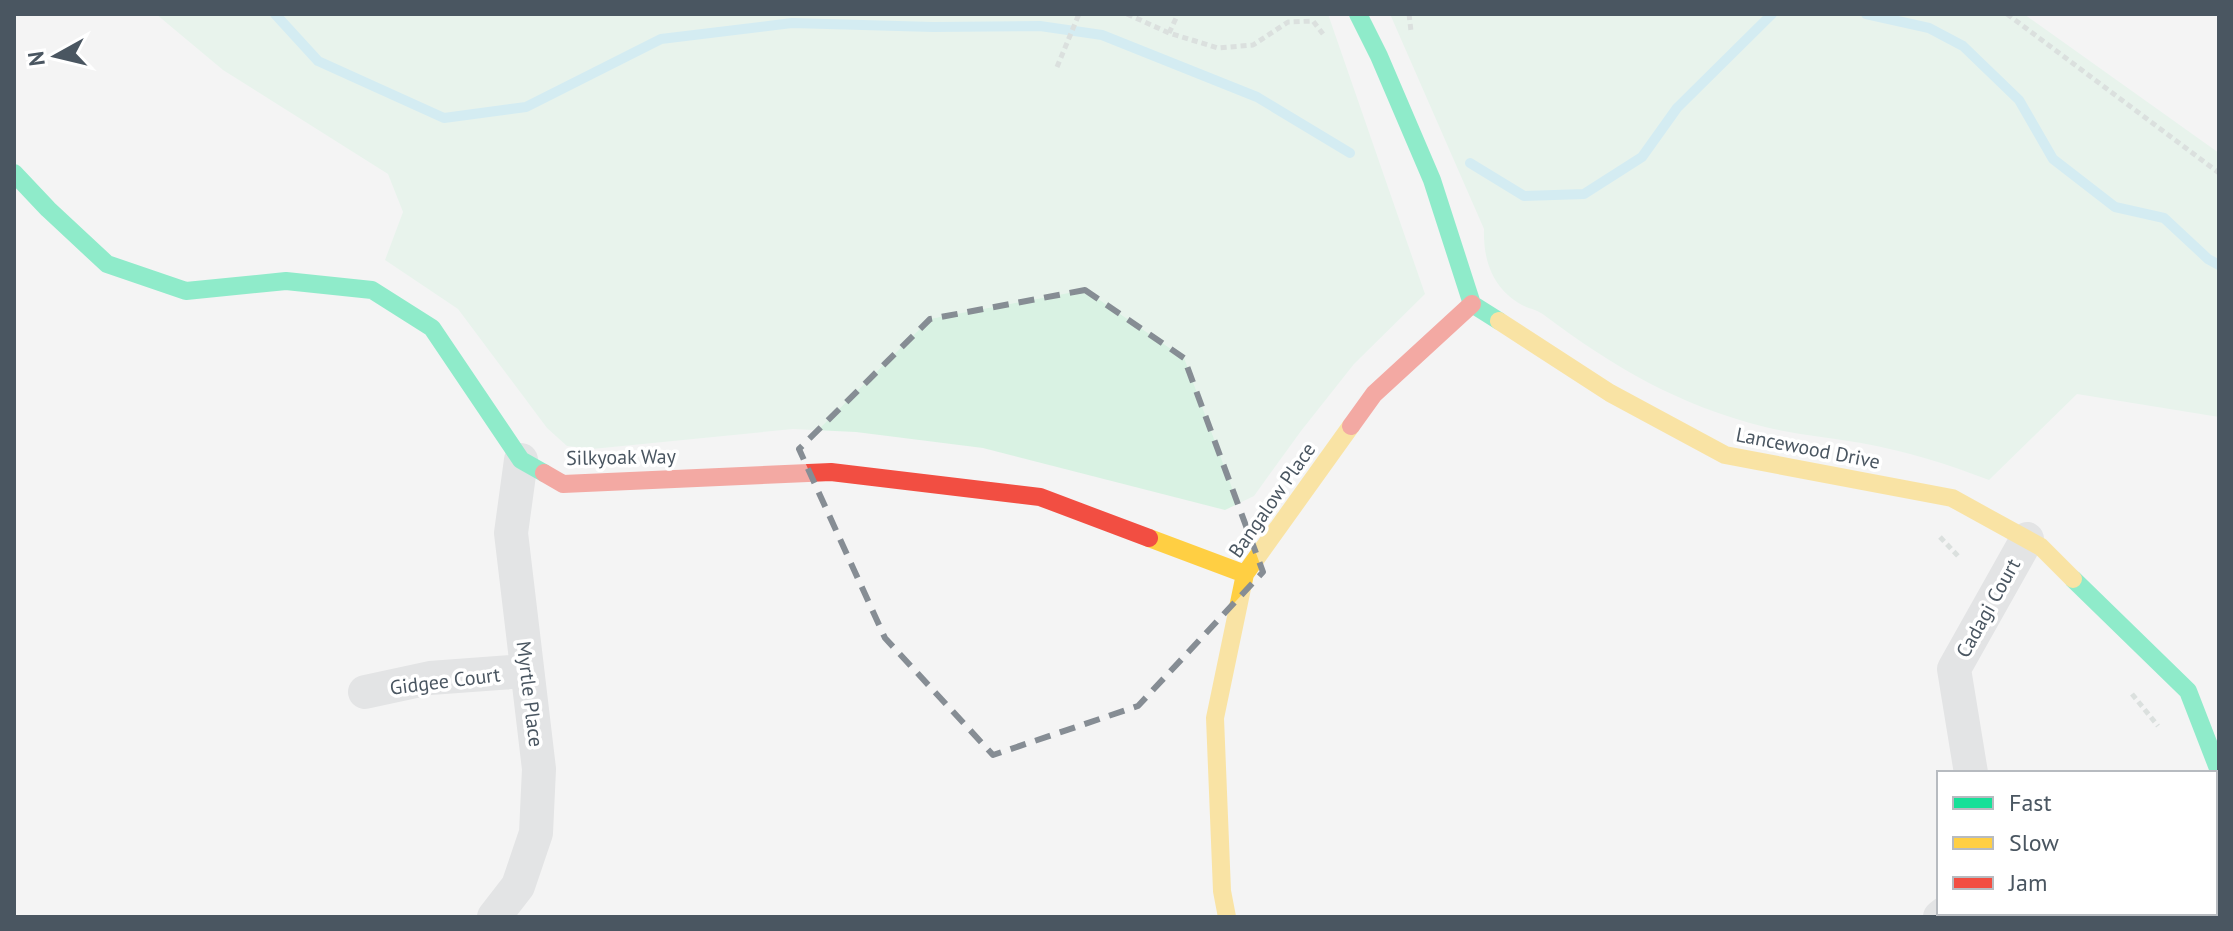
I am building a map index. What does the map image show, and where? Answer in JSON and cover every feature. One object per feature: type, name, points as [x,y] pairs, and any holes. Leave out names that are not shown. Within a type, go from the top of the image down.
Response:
[{"type":"street","points":[[1358,14],[1432,180],[1472,304]]},
{"type":"street","name":"Silkyoak Way","points":[[14,173],[107,264],[186,291],[286,281],[372,290],[432,328],[521,460],[563,484],[831,472],[1040,497],[1245,574]]},
{"type":"street","name":"Lancewood Drive","points":[[1472,304],[1610,393],[1725,455],[1952,498],[2041,547],[2188,691],[2219,771]]},
{"type":"street","name":"Bangalow Place","points":[[1227,917],[1222,891],[1215,718],[1245,574],[1374,394],[1472,304]]},
{"type":"street","name":"Myrtle Place","points":[[494,917],[518,886],[536,833],[539,769],[511,533],[521,460]]},
{"type":"street","name":"Cadagi Court","points":[[1971,771],[1954,669],[2027,539]]},
{"type":"street","name":"Gidgee Court","points":[[365,692],[430,678],[526,671]]},
{"type":"path","points":[[1057,67],[1079,14]]},
{"type":"path","points":[[1127,14],[1169,33],[1218,48],[1253,45],[1288,22],[1313,21],[1332,44]]},
{"type":"path","points":[[1169,33],[1178,14]]},
{"type":"path","points":[[2007,14],[2219,173]]},
{"type":"path","points":[[2126,686],[2164,734]]},
{"type":"highlighted area","points":[[1085,290],[1184,358],[1263,572],[1138,706],[993,755],[885,638],[799,449],[930,319]]},
{"type":"green space","points":[[156,14],[1328,14],[1425,294],[1354,364],[1254,496],[1225,510],[983,448],[856,432],[793,429],[592,449],[567,446],[547,428],[458,309],[385,260],[403,212],[388,174],[223,70]]},
{"type":"green space","points":[[1390,14],[2024,14],[2219,153],[2219,417],[2077,394],[1989,480],[1894,450],[1789,432],[1733,418],[1648,383],[1596,352],[1542,313],[1522,305],[1497,282],[1485,252],[1484,229]]},
{"type":"waterway","points":[[275,14],[318,61],[444,118],[526,107],[661,39],[792,23],[1040,26],[1102,35],[1257,97],[1350,153]]},
{"type":"waterway","points":[[1470,163],[1524,196],[1584,194],[1642,157],[1677,108],[1772,14]]},
{"type":"waterway","points":[[1866,14],[1929,28],[1963,46],[2019,100],[2053,159],[2115,207],[2164,218],[2208,259],[2219,265]]},
{"type":"traffic: fast","points":[[1358,14],[1432,180],[1472,304],[1499,321]]},
{"type":"traffic: fast","points":[[14,173],[107,264],[186,291],[286,281],[372,290],[432,328],[521,460],[544,473]]},
{"type":"traffic: fast","points":[[2073,579],[2188,691],[2219,771]]},
{"type":"traffic: slow","points":[[1499,321],[1610,393],[1725,455],[1952,498],[2041,547],[2073,579]]},
{"type":"traffic: slow","points":[[1227,917],[1222,891],[1215,718],[1245,574],[1351,426]]},
{"type":"traffic: slow","points":[[1149,538],[1245,574]]},
{"type":"traffic: jam","points":[[1351,426],[1374,394],[1472,304]]},
{"type":"traffic: jam","points":[[544,473],[563,484],[831,472],[1040,497],[1149,538]]}]
